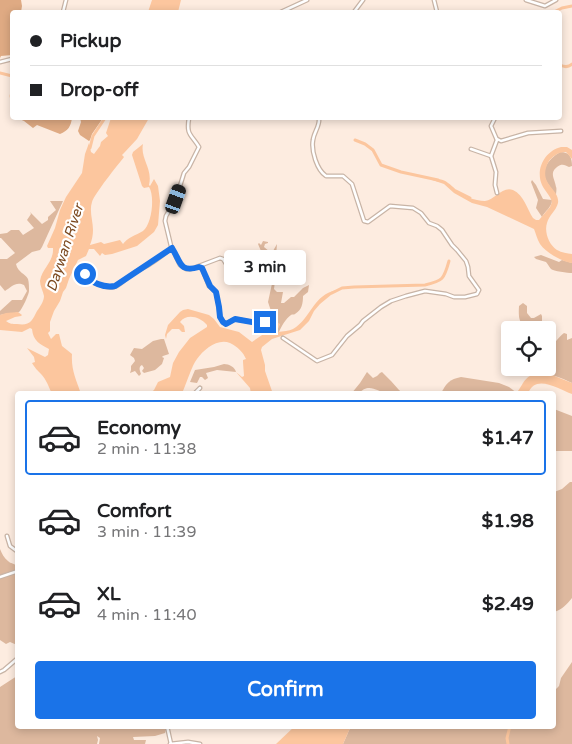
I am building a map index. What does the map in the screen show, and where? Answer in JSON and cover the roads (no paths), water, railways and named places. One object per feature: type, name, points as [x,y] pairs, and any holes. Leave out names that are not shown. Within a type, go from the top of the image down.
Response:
[{"type":"street","points":[[285,10],[307,0]]},
{"type":"street","points":[[526,0],[545,6],[556,0]]},
{"type":"street","points":[[189,120],[188,132],[199,147],[189,168],[184,173],[176,199],[166,216],[165,221],[172,248],[180,265],[186,268],[199,267],[220,258],[223,259],[232,271],[242,272]]},
{"type":"street","points":[[283,338],[317,361],[332,355],[346,336],[380,306],[391,301],[420,292],[465,297],[477,294],[479,290],[469,276],[466,261],[442,230],[426,221],[421,213],[413,208],[390,206],[368,222],[364,221],[352,184],[343,176],[326,176],[318,169],[313,141],[319,120]]},
{"type":"street","points":[[494,120],[492,126],[496,144],[491,156],[496,172],[495,185],[497,193]]},
{"type":"street","points":[[496,138],[501,141],[528,133],[561,131]]},
{"type":"street","points":[[471,149],[491,156]]},
{"type":"street","points":[[79,266],[91,281],[107,287],[113,287],[172,248]]},
{"type":"street","points":[[199,267],[202,268],[210,286],[216,292],[220,317],[223,322],[226,324],[235,319],[257,323],[265,322],[269,325]]},
{"type":"street","points":[[197,391],[200,388]]},
{"type":"street","points":[[7,536],[10,546],[15,550]]},
{"type":"street","points":[[0,577],[15,572]]},
{"type":"street","points":[[0,672],[15,661]]},
{"type":"street","points":[[168,729],[171,744],[188,742],[200,744]]},
{"type":"water","points":[[152,0],[181,0],[178,10],[149,10]]},
{"type":"water","name":"Daywan River","points":[[110,120],[148,120],[137,139],[122,155],[124,157],[92,202],[93,232],[90,245],[120,240],[123,244],[129,238],[143,231],[149,222],[152,210],[151,191],[149,187],[144,188],[142,186],[132,155],[143,144],[143,154],[150,179],[149,185],[154,179],[158,186],[160,201],[158,225],[154,232],[137,246],[112,254],[105,255],[102,253],[100,256],[94,249],[89,249],[86,256],[78,260],[54,311],[48,333],[51,339],[56,334],[59,334],[62,346],[72,354],[73,370],[80,391],[51,391],[44,378],[32,363],[35,362],[34,357],[27,348],[45,357],[48,355],[49,349],[37,342],[30,328],[22,332],[0,330],[0,315],[18,312],[21,316],[6,321],[12,324],[25,324],[32,320],[41,306],[44,296],[40,281],[52,257],[53,248],[48,248],[47,246],[60,210],[82,173],[89,143],[91,152],[94,154],[101,142],[108,136],[106,133]]},
{"type":"water","points":[[561,147],[567,147],[572,150],[572,159],[566,152],[562,152],[550,160],[547,165],[546,179],[558,198],[558,203],[548,220],[546,230],[554,248],[561,252],[572,254],[572,263],[546,251],[540,244],[534,229],[487,207],[472,203],[454,193],[444,184],[432,180],[443,180],[464,196],[481,201],[489,200],[502,191],[513,190],[523,199],[533,218],[539,220],[552,202],[540,179],[541,167],[550,152]]},
{"type":"water","points":[[337,290],[320,304],[309,321],[300,330],[272,339],[262,347],[265,371],[272,391],[250,391],[236,372],[242,377],[244,376],[243,360],[246,359],[245,356],[230,343],[221,342],[207,348],[200,355],[193,365],[183,391],[153,391],[158,382],[170,377],[173,363],[190,338],[207,327],[204,322],[197,318],[186,318],[180,322],[184,326],[185,332],[179,329],[172,329],[167,334],[166,339],[165,335],[168,325],[183,310],[188,309],[209,315],[220,327],[239,332],[252,342],[265,333],[269,326],[277,327],[277,322],[280,324],[278,332],[293,329],[299,325],[317,301],[329,292]]},
{"type":"water","points":[[554,376],[572,383],[572,394],[554,386],[541,383],[536,384],[530,391],[518,391],[528,377]]},
{"type":"water","points":[[292,729],[350,729],[343,744],[276,744]]},
{"type":"waterway","points":[[558,10],[572,6]]},
{"type":"waterway","points":[[562,66],[566,67],[572,64]]},
{"type":"waterway","points":[[0,73],[10,76]]},
{"type":"waterway","points":[[90,148],[93,136],[104,120]]},
{"type":"waterway","points":[[355,140],[373,150],[381,165],[401,172],[438,180]]},
{"type":"waterway","points":[[456,191],[470,198]]},
{"type":"waterway","points":[[332,293],[342,288],[431,284],[442,278],[449,261]]},
{"type":"waterway","points":[[508,744],[509,729]]}]
